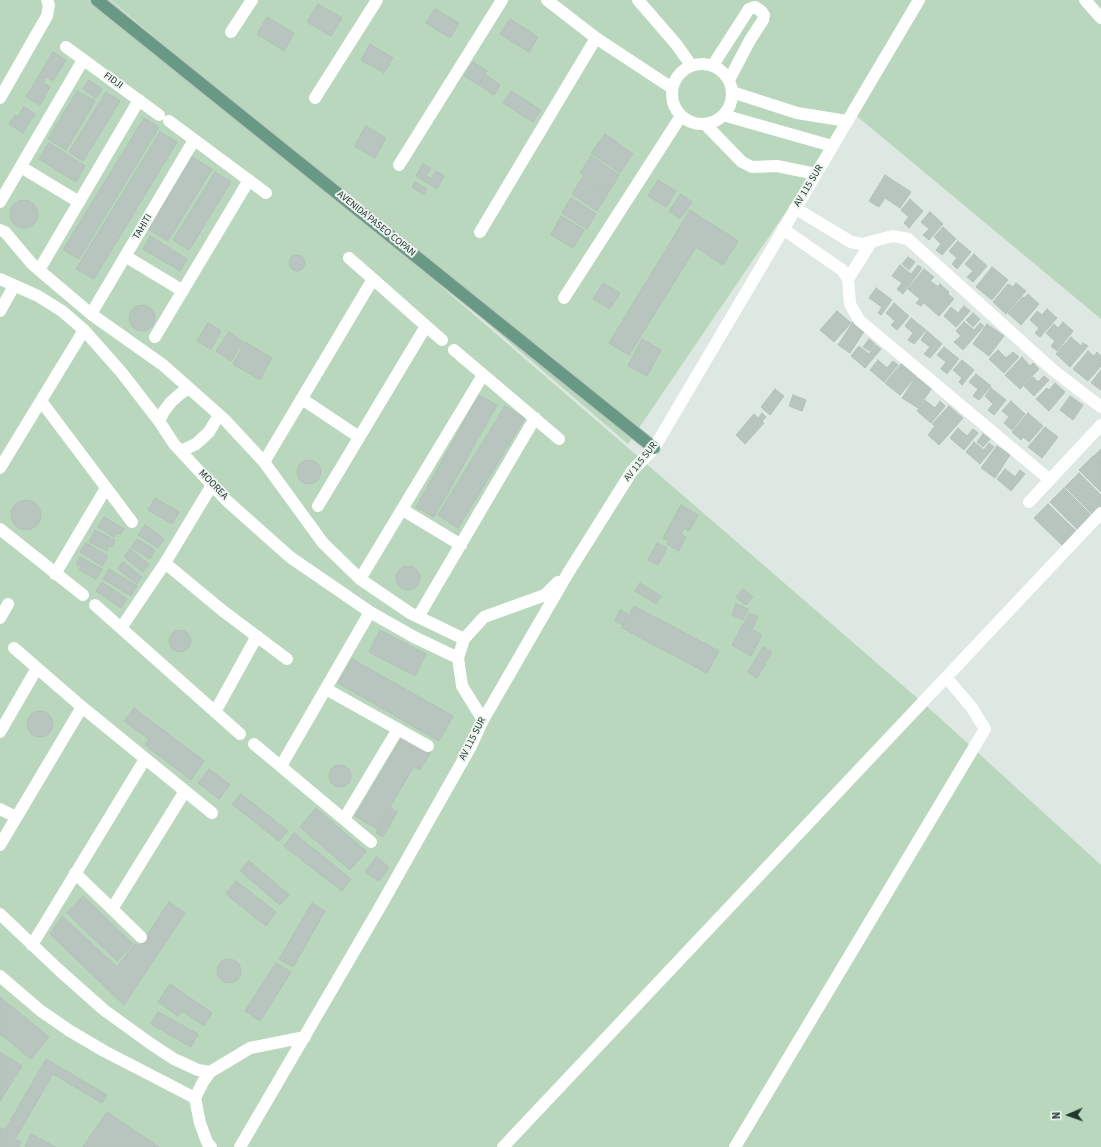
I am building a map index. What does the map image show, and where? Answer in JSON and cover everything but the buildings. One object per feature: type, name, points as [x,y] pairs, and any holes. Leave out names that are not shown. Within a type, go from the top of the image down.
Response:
[{"type":"main road","name":"AVENIDA PASEO COPAN","points":[[97,0],[654,448]]},
{"type":"street","points":[[0,98],[47,16],[49,5],[48,0]]},
{"type":"street","points":[[231,32],[252,0]]},
{"type":"street","points":[[315,98],[377,0]]},
{"type":"street","points":[[398,165],[502,0]]},
{"type":"street","points":[[548,0],[596,38],[672,88]]},
{"type":"street","points":[[638,0],[676,44],[691,65]]},
{"type":"street","name":"AV 115 SUR","points":[[240,1147],[380,907],[471,746],[483,720],[568,572],[632,471],[654,448],[919,0]]},
{"type":"street","points":[[1084,0],[1101,18]]},
{"type":"street","points":[[712,65],[749,8],[755,7],[764,15],[763,20],[750,40],[730,86],[730,104],[723,115],[714,122],[706,124],[693,123],[681,116],[676,110],[672,99],[672,88],[676,78],[683,70],[691,65],[704,63],[712,65],[721,71],[730,86],[797,112],[847,121]]},
{"type":"street","points":[[736,29],[750,40]]},
{"type":"street","points":[[480,232],[596,38]]},
{"type":"street","name":"FIDJI","points":[[66,47],[266,193]]},
{"type":"street","points":[[0,202],[83,60]]},
{"type":"street","points":[[39,270],[139,100]]},
{"type":"street","points":[[723,115],[832,146]]},
{"type":"street","points":[[564,298],[681,116]]},
{"type":"street","points":[[706,124],[742,162],[752,166],[777,166],[816,174]]},
{"type":"street","name":"TAHITI","points":[[91,314],[194,140]]},
{"type":"street","points":[[20,167],[79,202]]},
{"type":"street","points":[[155,338],[248,180]]},
{"type":"street","points":[[795,208],[851,242],[862,244],[892,236],[908,238],[1054,370],[1101,407]]},
{"type":"street","points":[[783,229],[842,270],[848,280],[850,304],[859,320],[1050,480]]},
{"type":"street","points":[[0,230],[5,232],[32,264],[91,314],[163,365],[219,415],[264,462],[323,543],[360,579],[410,613],[464,639]]},
{"type":"street","points":[[848,280],[872,242]]},
{"type":"street","points":[[125,256],[183,291]]},
{"type":"street","points":[[349,258],[442,340]]},
{"type":"street","name":"MOOREA","points":[[0,279],[38,296],[62,311],[84,330],[122,373],[159,421],[174,444],[226,500],[290,557],[370,612],[414,637],[458,658]]},
{"type":"street","points":[[264,462],[373,279]]},
{"type":"street","points":[[0,311],[14,286]]},
{"type":"street","points":[[318,506],[426,326]]},
{"type":"street","points":[[0,468],[84,330]]},
{"type":"street","points":[[454,350],[559,438]]},
{"type":"street","points":[[360,579],[403,510],[483,374]]},
{"type":"street","points":[[159,421],[164,410],[171,402],[189,388]]},
{"type":"street","points":[[302,399],[359,437]]},
{"type":"street","points":[[41,400],[132,522]]},
{"type":"street","points":[[181,451],[196,444],[209,432],[219,415]]},
{"type":"street","points":[[414,637],[460,545],[535,418]]},
{"type":"street","points":[[1029,502],[1101,425]]},
{"type":"street","points":[[121,628],[165,563],[212,485]]},
{"type":"street","points":[[55,574],[106,488]]},
{"type":"street","points":[[403,510],[460,545]]},
{"type":"street","points":[[503,1147],[1101,512]]},
{"type":"street","points":[[0,529],[83,595]]},
{"type":"street","points":[[165,563],[223,611],[287,659]]},
{"type":"street","points":[[483,720],[462,686],[458,658],[464,639],[484,618],[545,595],[568,572]]},
{"type":"street","points":[[0,618],[8,604]]},
{"type":"street","points":[[95,605],[240,734]]},
{"type":"street","points":[[281,766],[370,612]]},
{"type":"street","points":[[215,712],[256,636]]},
{"type":"street","points":[[14,648],[82,707],[212,813]]},
{"type":"street","points":[[0,732],[37,668]]},
{"type":"street","points":[[735,1147],[984,730],[972,708],[946,677]]},
{"type":"street","points":[[326,689],[428,746]]},
{"type":"street","points":[[0,845],[82,707]]},
{"type":"street","points":[[344,819],[398,729]]},
{"type":"street","points":[[254,744],[371,842]]},
{"type":"street","points":[[32,945],[145,759]]},
{"type":"street","points":[[112,909],[185,791]]},
{"type":"street","points":[[0,809],[16,817]]},
{"type":"street","points":[[75,873],[141,937]]},
{"type":"street","points":[[0,914],[104,1010],[174,1059],[198,1070],[210,1072]]},
{"type":"street","points":[[0,976],[40,1011],[70,1031],[104,1051],[195,1098]]},
{"type":"street","points":[[211,1147],[207,1142],[200,1123],[195,1098],[210,1072],[250,1048],[305,1037]]},
{"type":"green space","points":[[0,0],[110,0],[930,709],[1101,865],[1101,1147],[0,1147]]},
{"type":"green space","points":[[111,0],[1101,0],[1101,319],[853,113],[628,444]]}]
